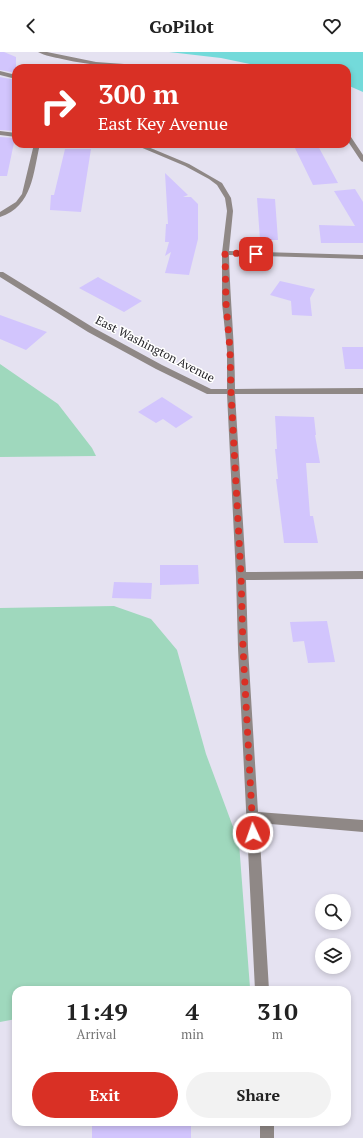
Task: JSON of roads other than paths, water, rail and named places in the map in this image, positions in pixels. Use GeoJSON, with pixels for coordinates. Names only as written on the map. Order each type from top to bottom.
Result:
{"type":"FeatureCollection","features":[{"type":"Feature","properties":{"kind":"street"},"geometry":{"type":"LineString","coordinates":[[41,52],[70,59],[105,64]]}},
{"type":"Feature","properties":{"kind":"street"},"geometry":{"type":"LineString","coordinates":[[0,73],[12,76]]}},
{"type":"Feature","properties":{"kind":"street"},"geometry":{"type":"LineString","coordinates":[[0,133],[12,134]]}},
{"type":"Feature","properties":{"kind":"street"},"geometry":{"type":"LineString","coordinates":[[351,141],[363,160]]}},
{"type":"Feature","properties":{"kind":"street"},"geometry":{"type":"LineString","coordinates":[[0,215],[18,203],[25,194],[36,148]]}},
{"type":"Feature","properties":{"kind":"street"},"geometry":{"type":"LineString","coordinates":[[146,148],[187,165],[220,184],[228,198],[230,212],[225,253],[226,303],[230,350],[243,648],[262,986]]}},
{"type":"Feature","properties":{"kind":"street"},"geometry":{"type":"LineString","coordinates":[[225,253],[363,258]]}},
{"type":"Feature","properties":{"kind":"street","name":"East Washington Avenue"},"geometry":{"type":"LineString","coordinates":[[0,274],[91,330],[159,367],[210,392],[363,391]]}},
{"type":"Feature","properties":{"kind":"street"},"geometry":{"type":"LineString","coordinates":[[241,576],[363,575]]}},
{"type":"Feature","properties":{"kind":"street"},"geometry":{"type":"LineString","coordinates":[[252,817],[363,826]]}},
{"type":"Feature","properties":{"kind":"street"},"geometry":{"type":"LineString","coordinates":[[267,1126],[267,1138]]}}]}
